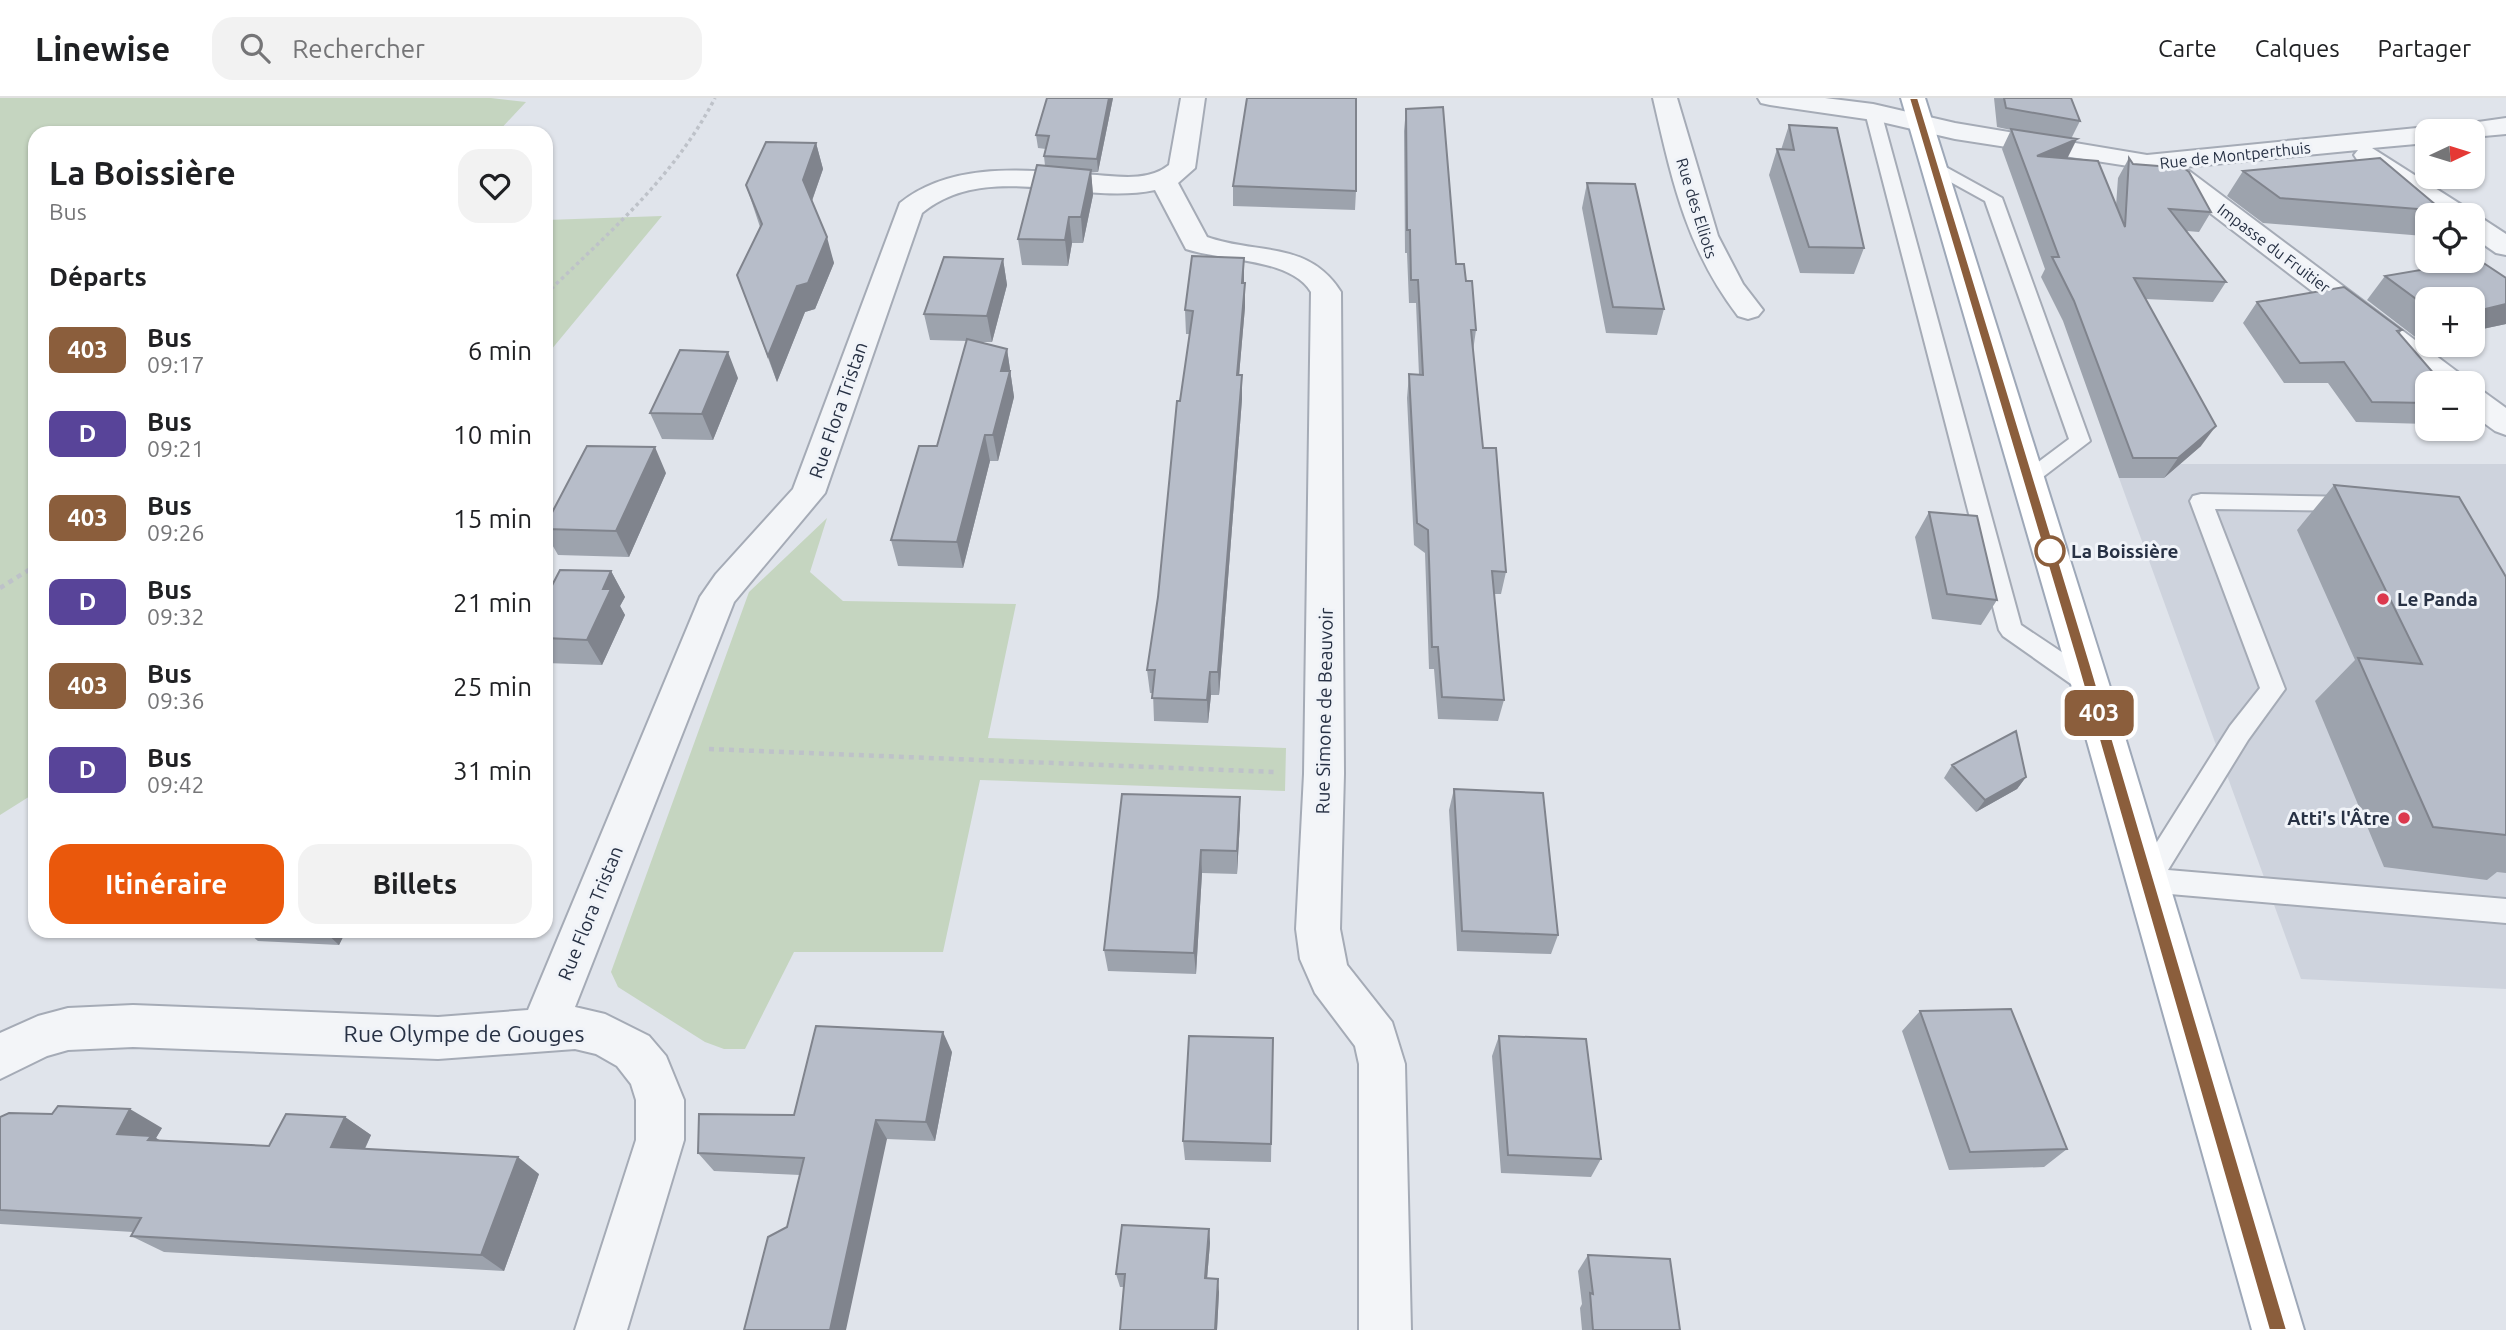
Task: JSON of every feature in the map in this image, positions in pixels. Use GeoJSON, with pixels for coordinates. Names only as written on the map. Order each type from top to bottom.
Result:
{"type":"FeatureCollection","features":[{"type":"Feature","properties":{"kind":"main road"},"geometry":{"type":"LineString","coordinates":[[1918,105],[1933,165],[2090,684],[2278,1330]]}},
{"type":"Feature","properties":{"kind":"street"},"geometry":{"type":"LineString","coordinates":[[1163,181],[1182,168],[1193,98]]}},
{"type":"Feature","properties":{"kind":"street","name":"Rue des Elliots"},"geometry":{"type":"LineString","coordinates":[[1665,98],[1704,243],[1723,279],[1748,310]]}},
{"type":"Feature","properties":{"kind":"street","name":"Rue de Montperthuis"},"geometry":{"type":"LineString","coordinates":[[1770,98],[1873,112],[1918,105],[1955,131],[2163,164],[2415,136]]}},
{"type":"Feature","properties":{"kind":"street"},"geometry":{"type":"LineString","coordinates":[[2485,128],[2506,126]]}},
{"type":"Feature","properties":{"kind":"street"},"geometry":{"type":"LineString","coordinates":[[2349,143],[2440,203]]}},
{"type":"Feature","properties":{"kind":"street","name":"Impasse du Fruitier"},"geometry":{"type":"LineString","coordinates":[[2163,164],[2436,371]]}},
{"type":"Feature","properties":{"kind":"street","name":"Rue Flora Tristan"},"geometry":{"type":"LineString","coordinates":[[542,1032],[718,597],[737,569],[793,514],[808,493],[903,224],[918,199],[932,190],[962,181],[1133,185],[1163,181]]}},
{"type":"Feature","properties":{"kind":"street","name":"Rue Simone de Beauvoir"},"geometry":{"type":"LineString","coordinates":[[1163,181],[1196,243],[1237,256],[1296,263],[1313,270],[1321,279],[1326,292],[1324,774],[1318,929],[1322,959],[1331,979],[1376,1037],[1382,1064],[1385,1330]]}},
{"type":"Feature","properties":{"kind":"street"},"geometry":{"type":"LineString","coordinates":[[2485,233],[2506,247]]}},
{"type":"Feature","properties":{"kind":"street"},"geometry":{"type":"LineString","coordinates":[[2485,408],[2506,424]]}},
{"type":"Feature","properties":{"kind":"street","name":"Rue Olympe de Gouges"},"geometry":{"type":"LineString","coordinates":[[0,1056],[38,1037],[68,1029],[133,1026],[438,1038],[575,1028],[605,1035],[633,1051],[650,1072],[660,1100],[660,1140],[601,1330]]}},
{"type":"Feature","properties":{"kind":"lane"},"geometry":{"type":"LineString","coordinates":[[1873,112],[2011,630],[2090,684]]}},
{"type":"Feature","properties":{"kind":"lane"},"geometry":{"type":"LineString","coordinates":[[1933,165],[1993,198],[2080,441],[2028,478]]}},
{"type":"Feature","properties":{"kind":"lane"},"geometry":{"type":"LineString","coordinates":[[2380,504],[2201,501],[2273,688],[2239,733],[2147,880],[2506,911]]}},
{"type":"Feature","properties":{"kind":"path"},"geometry":{"type":"LineString","coordinates":[[553,287],[661,182],[699,129],[715,98]]}},
{"type":"Feature","properties":{"kind":"path"},"geometry":{"type":"LineString","coordinates":[[0,588],[28,570]]}},
{"type":"Feature","properties":{"kind":"path"},"geometry":{"type":"LineString","coordinates":[[656,747],[1324,774]]}},
{"type":"Feature","properties":{"kind":"shaded area"},"geometry":{"type":"Polygon","coordinates":[[[2180,464],[2506,464],[2506,989],[2301,979],[2119,478],[2164,478],[2180,464]]]}},
{"type":"Feature","properties":{"kind":"green space"},"geometry":{"type":"Polygon","coordinates":[[[0,98],[491,98],[526,102],[504,126],[28,126],[28,797],[0,815],[0,98]]]}},
{"type":"Feature","properties":{"kind":"green space"},"geometry":{"type":"Polygon","coordinates":[[[662,216],[553,348],[553,220],[662,216]]]}},
{"type":"Feature","properties":{"kind":"green space"},"geometry":{"type":"Polygon","coordinates":[[[827,518],[810,572],[843,601],[1016,604],[988,738],[1286,748],[1285,791],[980,780],[943,952],[794,952],[745,1049],[724,1049],[705,1042],[618,987],[611,972],[749,592],[827,518]]]}},
{"type":"Feature","properties":{"kind":"building"},"geometry":{"type":"Polygon","coordinates":[[[1047,98],[1109,98],[1097,159],[1044,156],[1049,136],[1036,135],[1047,98]]]}},
{"type":"Feature","properties":{"kind":"building"},"geometry":{"type":"Polygon","coordinates":[[[1247,98],[1356,98],[1356,191],[1233,186],[1247,98]]]}},
{"type":"Feature","properties":{"kind":"building"},"geometry":{"type":"Polygon","coordinates":[[[2004,98],[2071,98],[2080,121],[2006,108],[2004,98]]]}},
{"type":"Feature","properties":{"kind":"building"},"geometry":{"type":"Polygon","coordinates":[[[1443,107],[1456,264],[1464,264],[1466,281],[1472,281],[1476,330],[1471,330],[1483,448],[1496,448],[1506,572],[1492,571],[1504,700],[1442,697],[1438,647],[1432,647],[1428,530],[1417,523],[1409,374],[1423,375],[1418,280],[1411,280],[1410,230],[1407,230],[1406,109],[1443,107]]]}},
{"type":"Feature","properties":{"kind":"building"},"geometry":{"type":"Polygon","coordinates":[[[1789,125],[1837,128],[1864,248],[1809,247],[1777,149],[1794,150],[1789,125]]]}},
{"type":"Feature","properties":{"kind":"building"},"geometry":{"type":"Polygon","coordinates":[[[2011,129],[2077,139],[2037,156],[2098,161],[2125,227],[2129,158],[2133,164],[2184,168],[2189,172],[2211,212],[2169,209],[2226,282],[2134,278],[2216,426],[2178,458],[2133,458],[2074,301],[2052,257],[2059,257],[2011,129]]]}},
{"type":"Feature","properties":{"kind":"building"},"geometry":{"type":"Polygon","coordinates":[[[766,142],[816,143],[803,180],[827,237],[808,283],[797,286],[768,356],[737,275],[762,224],[746,185],[766,142]]]}},
{"type":"Feature","properties":{"kind":"building"},"geometry":{"type":"Polygon","coordinates":[[[2380,158],[2433,203],[2415,203],[2415,209],[2280,198],[2243,171],[2380,158]]]}},
{"type":"Feature","properties":{"kind":"building"},"geometry":{"type":"Polygon","coordinates":[[[1037,165],[1091,170],[1081,217],[1069,217],[1065,240],[1018,239],[1037,165]]]}},
{"type":"Feature","properties":{"kind":"building"},"geometry":{"type":"Polygon","coordinates":[[[1587,183],[1635,184],[1664,309],[1613,307],[1587,183]]]}},
{"type":"Feature","properties":{"kind":"building"},"geometry":{"type":"Polygon","coordinates":[[[1192,256],[1244,258],[1242,283],[1245,283],[1237,375],[1242,375],[1218,672],[1210,672],[1207,700],[1152,698],[1155,670],[1147,670],[1158,597],[1177,401],[1180,401],[1193,311],[1185,310],[1192,256]]]}},
{"type":"Feature","properties":{"kind":"building"},"geometry":{"type":"Polygon","coordinates":[[[944,257],[1003,259],[987,316],[924,314],[944,257]]]}},
{"type":"Feature","properties":{"kind":"building"},"geometry":{"type":"Polygon","coordinates":[[[2485,264],[2506,278],[2506,304],[2485,309],[2485,287],[2415,287],[2415,298],[2385,276],[2415,271],[2415,273],[2485,273],[2485,264]]]}},
{"type":"Feature","properties":{"kind":"building"},"geometry":{"type":"Polygon","coordinates":[[[2344,287],[2402,330],[2397,331],[2415,352],[2415,357],[2420,357],[2432,371],[2415,371],[2415,403],[2372,402],[2344,362],[2300,363],[2257,302],[2344,287]]]}},
{"type":"Feature","properties":{"kind":"building"},"geometry":{"type":"Polygon","coordinates":[[[967,339],[1007,349],[1001,371],[1010,371],[993,435],[985,435],[957,542],[891,540],[919,446],[937,446],[967,339]]]}},
{"type":"Feature","properties":{"kind":"building"},"geometry":{"type":"Polygon","coordinates":[[[680,350],[728,352],[702,414],[650,413],[680,350]]]}},
{"type":"Feature","properties":{"kind":"building"},"geometry":{"type":"Polygon","coordinates":[[[587,446],[655,447],[616,531],[553,529],[553,511],[587,446]]]}},
{"type":"Feature","properties":{"kind":"building"},"geometry":{"type":"Polygon","coordinates":[[[2334,485],[2459,497],[2506,577],[2506,835],[2433,827],[2358,658],[2422,664],[2334,485]]]}},
{"type":"Feature","properties":{"kind":"building"},"geometry":{"type":"Polygon","coordinates":[[[1929,512],[1977,516],[1997,600],[1947,594],[1929,512]]]}},
{"type":"Feature","properties":{"kind":"building"},"geometry":{"type":"Polygon","coordinates":[[[560,570],[611,571],[603,589],[611,589],[587,640],[553,638],[553,584],[560,570]]]}},
{"type":"Feature","properties":{"kind":"building"},"geometry":{"type":"Polygon","coordinates":[[[2016,731],[2026,777],[1985,800],[1952,765],[2016,731]]]}},
{"type":"Feature","properties":{"kind":"building"},"geometry":{"type":"Polygon","coordinates":[[[1454,789],[1543,793],[1558,935],[1462,931],[1454,789]]]}},
{"type":"Feature","properties":{"kind":"building"},"geometry":{"type":"Polygon","coordinates":[[[1122,794],[1240,797],[1237,851],[1201,850],[1194,953],[1104,950],[1122,794]]]}},
{"type":"Feature","properties":{"kind":"building"},"geometry":{"type":"Polygon","coordinates":[[[2011,1009],[2067,1149],[1970,1152],[1920,1011],[2011,1009]]]}},
{"type":"Feature","properties":{"kind":"building"},"geometry":{"type":"Polygon","coordinates":[[[816,1026],[943,1032],[926,1122],[876,1120],[830,1330],[744,1330],[768,1237],[787,1227],[804,1158],[698,1153],[699,1114],[794,1115],[816,1026]]]}},
{"type":"Feature","properties":{"kind":"building"},"geometry":{"type":"Polygon","coordinates":[[[1189,1036],[1273,1038],[1271,1144],[1183,1141],[1189,1036]]]}},
{"type":"Feature","properties":{"kind":"building"},"geometry":{"type":"Polygon","coordinates":[[[1499,1036],[1586,1039],[1601,1159],[1508,1155],[1499,1036]]]}},
{"type":"Feature","properties":{"kind":"building"},"geometry":{"type":"Polygon","coordinates":[[[58,1106],[130,1109],[117,1134],[151,1136],[148,1140],[269,1146],[286,1114],[345,1117],[331,1147],[518,1157],[481,1255],[131,1236],[141,1218],[0,1210],[0,1117],[9,1113],[52,1114],[58,1106]]]}},
{"type":"Feature","properties":{"kind":"building"},"geometry":{"type":"Polygon","coordinates":[[[1122,1225],[1209,1229],[1205,1278],[1218,1279],[1215,1330],[1120,1330],[1125,1274],[1116,1274],[1122,1225]]]}},
{"type":"Feature","properties":{"kind":"building"},"geometry":{"type":"Polygon","coordinates":[[[1588,1255],[1670,1259],[1680,1330],[1593,1330],[1590,1293],[1593,1294],[1588,1255]]]}},
{"type":"Feature","properties":{"kind":"bus line","name":"403"},"geometry":{"type":"LineString","coordinates":[[1913,98],[2084,663],[2278,1330]]}},
{"type":"Feature","properties":{"kind":"place","name":"La Boissière"},"geometry":{"type":"Point","coordinates":[2050,551]}},
{"type":"Feature","properties":{"kind":"place","name":"Le Panda"},"geometry":{"type":"Point","coordinates":[2383,599]}},
{"type":"Feature","properties":{"kind":"place","name":"Atti's l'Âtre"},"geometry":{"type":"Point","coordinates":[2404,818]}}]}
